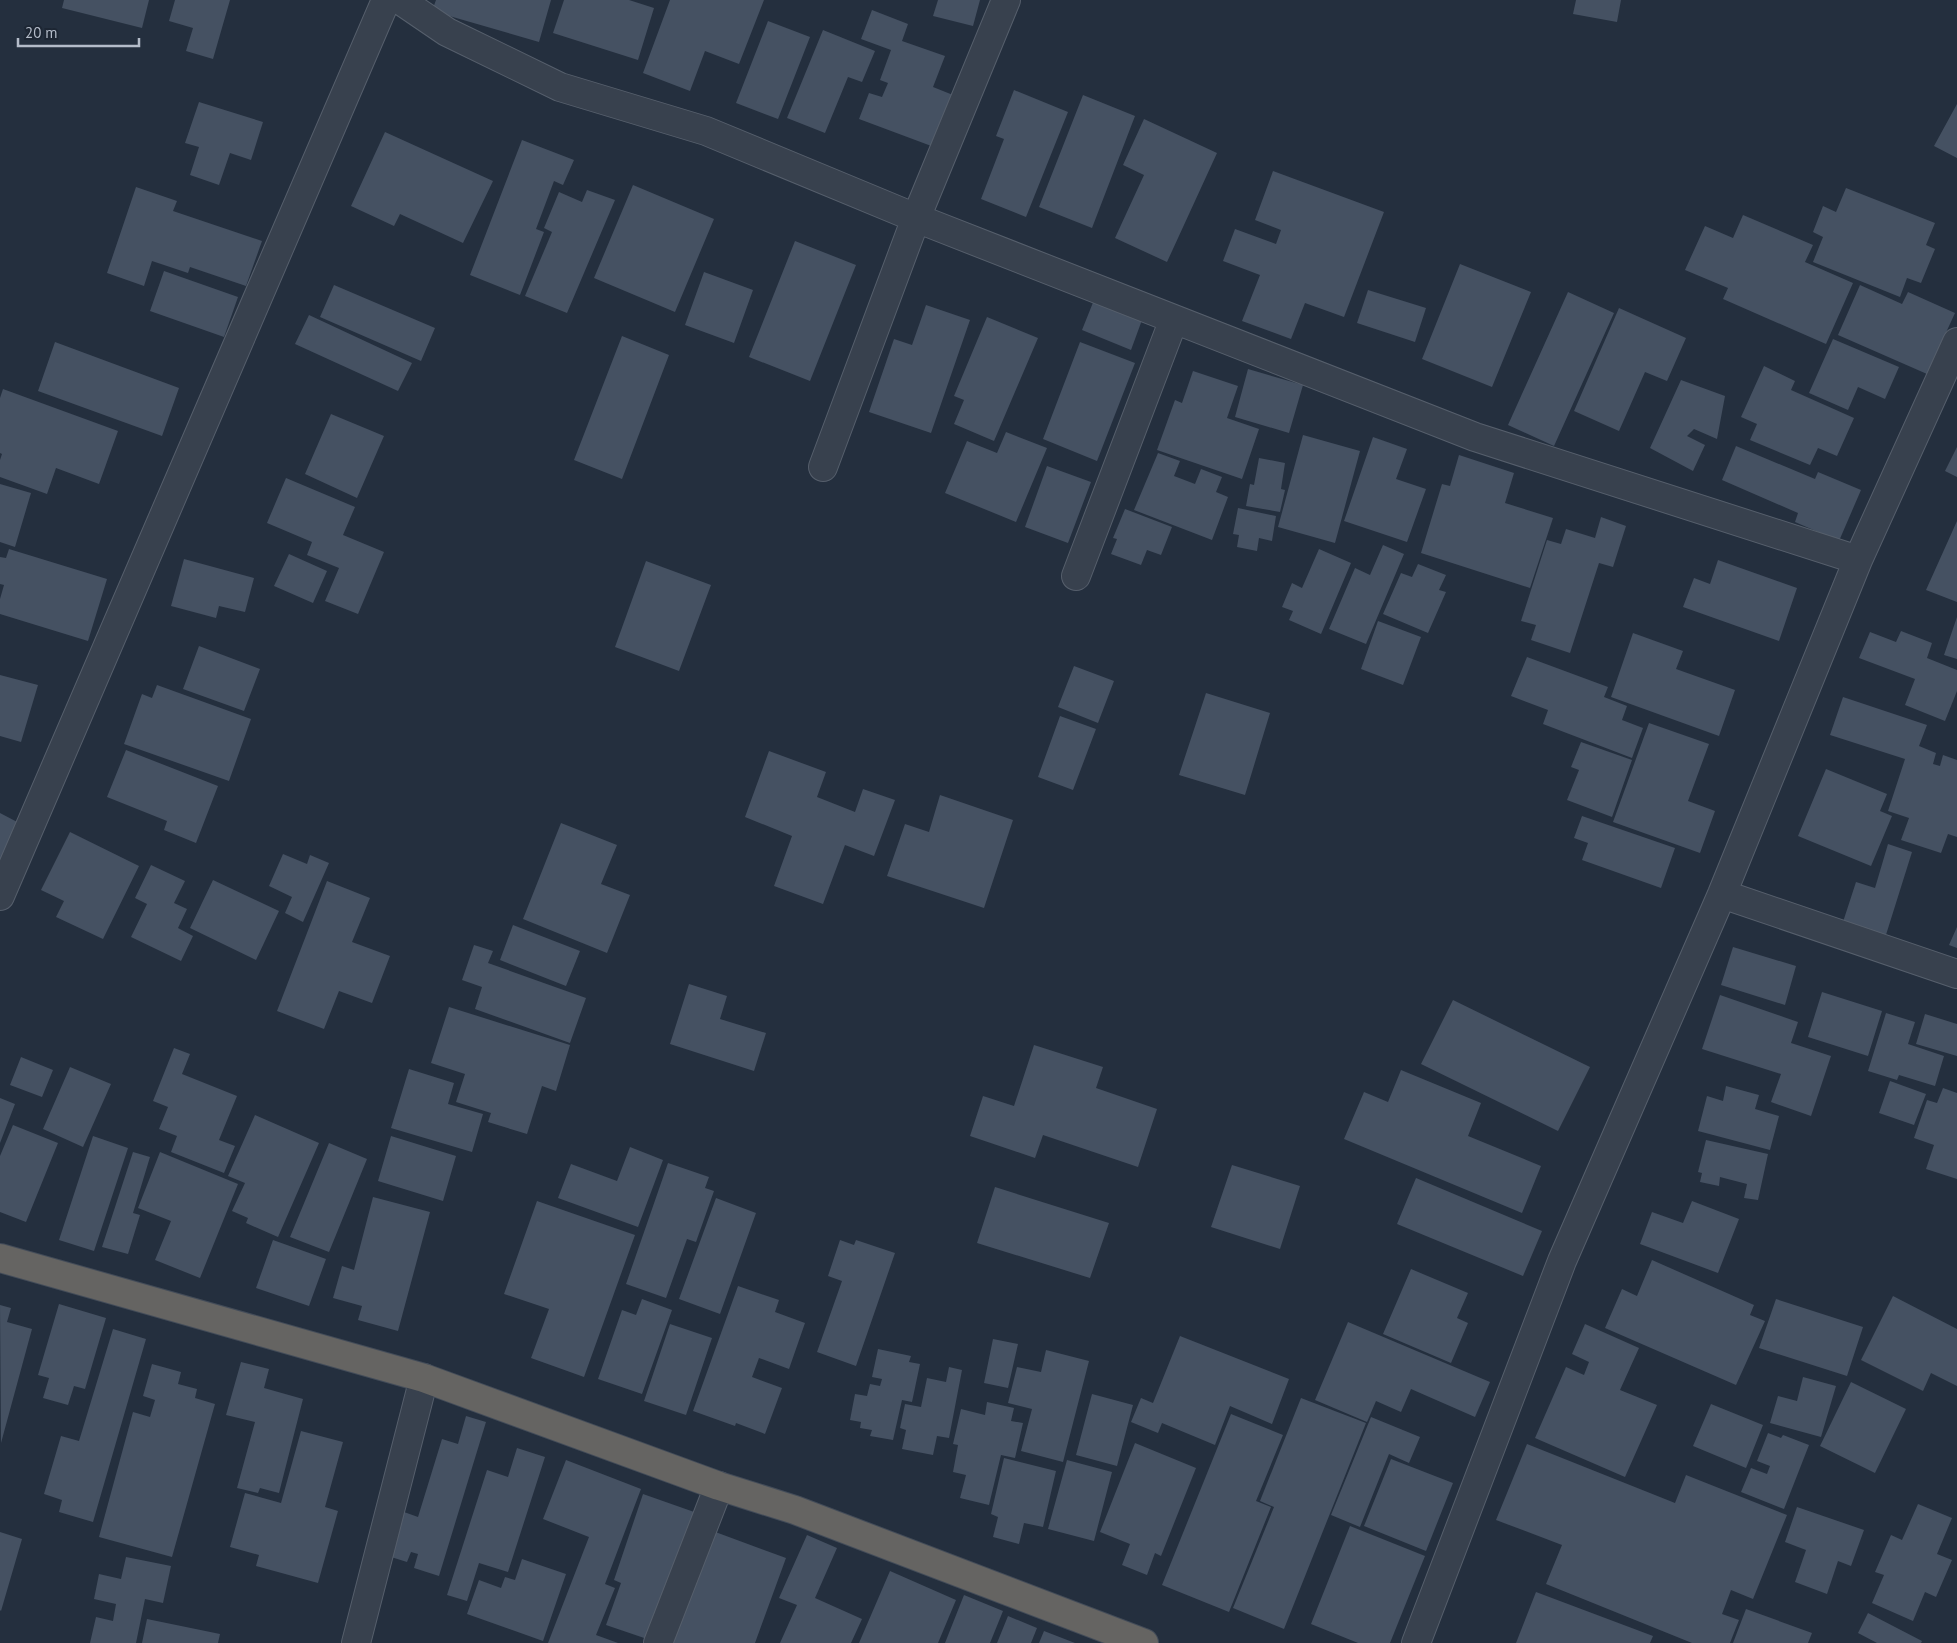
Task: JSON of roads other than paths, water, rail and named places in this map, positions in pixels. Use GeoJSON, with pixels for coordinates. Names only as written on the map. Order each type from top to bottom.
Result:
{"type":"FeatureCollection","features":[{"type":"Feature","properties":{"kind":"highway"},"geometry":{"type":"LineString","coordinates":[[0,1258],[424,1378],[719,1486],[795,1510],[1144,1643]]}},
{"type":"Feature","properties":{"kind":"street"},"geometry":{"type":"LineString","coordinates":[[0,896],[386,0]]}},
{"type":"Feature","properties":{"kind":"street"},"geometry":{"type":"LineString","coordinates":[[400,0],[447,32],[560,87],[706,131],[916,218],[1475,437],[1858,560]]}},
{"type":"Feature","properties":{"kind":"street"},"geometry":{"type":"LineString","coordinates":[[823,467],[916,218],[1006,0]]}},
{"type":"Feature","properties":{"kind":"street"},"geometry":{"type":"LineString","coordinates":[[1076,576],[1174,319]]}},
{"type":"Feature","properties":{"kind":"street"},"geometry":{"type":"LineString","coordinates":[[1416,1643],[1562,1260],[1722,894],[1858,560],[1957,342]]}},
{"type":"Feature","properties":{"kind":"street"},"geometry":{"type":"LineString","coordinates":[[1722,894],[1957,974]]}},
{"type":"Feature","properties":{"kind":"street"},"geometry":{"type":"LineString","coordinates":[[356,1643],[424,1378]]}},
{"type":"Feature","properties":{"kind":"street"},"geometry":{"type":"LineString","coordinates":[[658,1643],[719,1486]]}}]}
